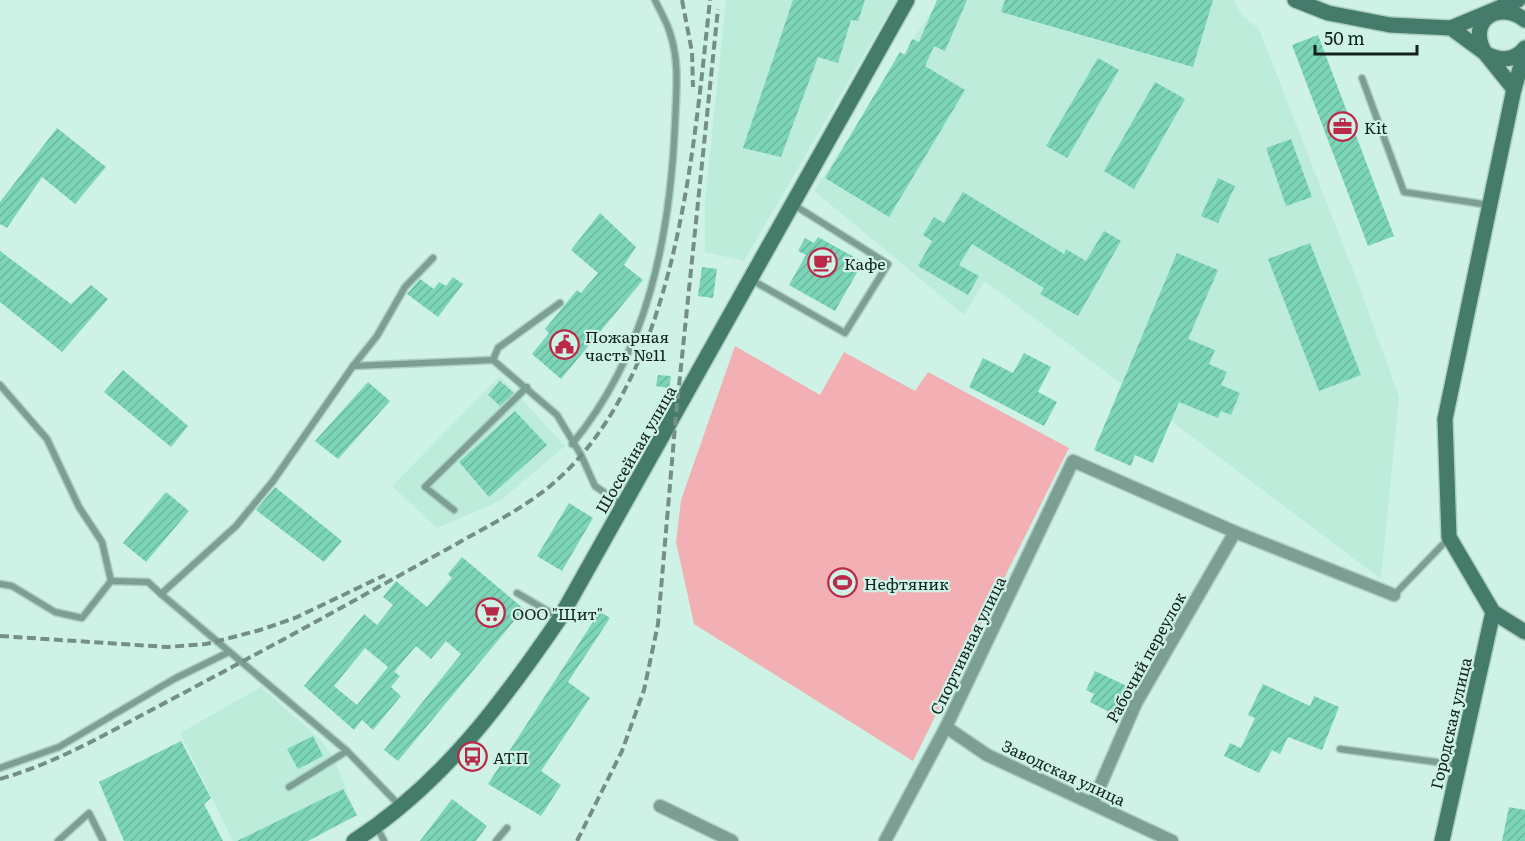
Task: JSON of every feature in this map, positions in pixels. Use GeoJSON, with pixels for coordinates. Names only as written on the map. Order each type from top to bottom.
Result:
{"type":"FeatureCollection","features":[{"type":"Feature","properties":{"kind":"main road","name":"Шоссейная улица"},"geometry":{"type":"LineString","coordinates":[[354,841],[402,808],[440,773],[515,684],[560,618],[907,0]]}},
{"type":"Feature","properties":{"kind":"main road"},"geometry":{"type":"LineString","coordinates":[[1295,0],[1328,13],[1390,25],[1451,28],[1518,0]]}},
{"type":"Feature","properties":{"kind":"main road"},"geometry":{"type":"LineString","coordinates":[[1514,89],[1485,53],[1480,44],[1479,28],[1487,14],[1495,10],[1512,10],[1525,20]]}},
{"type":"Feature","properties":{"kind":"main road"},"geometry":{"type":"LineString","coordinates":[[1451,28],[1485,53],[1499,59],[1515,57],[1525,48]]}},
{"type":"Feature","properties":{"kind":"main road"},"geometry":{"type":"LineString","coordinates":[[1525,52],[1514,89],[1445,419],[1449,537],[1493,612],[1525,632]]}},
{"type":"Feature","properties":{"kind":"main road","name":"Городская улица"},"geometry":{"type":"LineString","coordinates":[[1442,841],[1493,612]]}},
{"type":"Feature","properties":{"kind":"street","name":"Спортивная улица"},"geometry":{"type":"LineString","coordinates":[[885,841],[946,727],[1073,461],[1234,532]]}},
{"type":"Feature","properties":{"kind":"street"},"geometry":{"type":"LineString","coordinates":[[1234,532],[1394,596]]}},
{"type":"Feature","properties":{"kind":"street","name":"Рабочий переулок"},"geometry":{"type":"LineString","coordinates":[[1093,802],[1136,703],[1234,532]]}},
{"type":"Feature","properties":{"kind":"street","name":"Заводская улица"},"geometry":{"type":"LineString","coordinates":[[946,727],[987,755],[1093,802],[1172,841]]}},
{"type":"Feature","properties":{"kind":"street"},"geometry":{"type":"LineString","coordinates":[[660,806],[732,841]]}},
{"type":"Feature","properties":{"kind":"lane"},"geometry":{"type":"LineString","coordinates":[[572,444],[596,416],[642,321],[670,205],[677,70],[670,33],[655,0]]}},
{"type":"Feature","properties":{"kind":"lane"},"geometry":{"type":"LineString","coordinates":[[1362,78],[1404,192],[1489,205]]}},
{"type":"Feature","properties":{"kind":"lane"},"geometry":{"type":"LineString","coordinates":[[749,279],[845,333],[888,264],[792,203]]}},
{"type":"Feature","properties":{"kind":"lane"},"geometry":{"type":"LineString","coordinates":[[161,594],[243,518],[273,481],[353,366],[377,336],[405,287],[433,258]]}},
{"type":"Feature","properties":{"kind":"lane"},"geometry":{"type":"LineString","coordinates":[[493,360],[498,348],[560,303]]}},
{"type":"Feature","properties":{"kind":"lane"},"geometry":{"type":"LineString","coordinates":[[353,366],[493,360],[557,415],[572,444],[581,455],[594,486],[623,505]]}},
{"type":"Feature","properties":{"kind":"lane"},"geometry":{"type":"LineString","coordinates":[[0,384],[47,439],[79,507],[102,542],[111,581]]}},
{"type":"Feature","properties":{"kind":"lane"},"geometry":{"type":"LineString","coordinates":[[454,510],[425,487],[527,387]]}},
{"type":"Feature","properties":{"kind":"lane"},"geometry":{"type":"LineString","coordinates":[[1394,596],[1449,537]]}},
{"type":"Feature","properties":{"kind":"lane"},"geometry":{"type":"LineString","coordinates":[[111,581],[148,582],[347,751],[402,808]]}},
{"type":"Feature","properties":{"kind":"lane"},"geometry":{"type":"LineString","coordinates":[[0,584],[12,586],[56,612],[82,618],[111,581]]}},
{"type":"Feature","properties":{"kind":"lane"},"geometry":{"type":"LineString","coordinates":[[517,593],[560,618]]}},
{"type":"Feature","properties":{"kind":"lane"},"geometry":{"type":"LineString","coordinates":[[0,768],[59,747],[174,679],[229,652]]}},
{"type":"Feature","properties":{"kind":"lane"},"geometry":{"type":"LineString","coordinates":[[1340,749],[1459,765]]}},
{"type":"Feature","properties":{"kind":"lane"},"geometry":{"type":"LineString","coordinates":[[289,787],[347,751]]}},
{"type":"Feature","properties":{"kind":"lane"},"geometry":{"type":"LineString","coordinates":[[58,841],[89,813],[103,841]]}},
{"type":"Feature","properties":{"kind":"lane"},"geometry":{"type":"LineString","coordinates":[[376,827],[384,841]]}},
{"type":"Feature","properties":{"kind":"lane"},"geometry":{"type":"LineString","coordinates":[[496,841],[507,828]]}},
{"type":"Feature","properties":{"kind":"shaded area"},"geometry":{"type":"Polygon","coordinates":[[[726,0],[896,0],[744,261],[705,252],[705,201],[726,0]]]}},
{"type":"Feature","properties":{"kind":"shaded area"},"geometry":{"type":"Polygon","coordinates":[[[939,0],[1234,0],[1241,14],[1259,29],[1360,288],[1399,397],[1381,579],[985,281],[964,315],[814,191],[939,0]]]}},
{"type":"Feature","properties":{"kind":"shaded area","name":"Нефтяник"},"geometry":{"type":"Polygon","coordinates":[[[735,346],[820,395],[844,352],[915,391],[928,372],[1069,448],[913,761],[694,624],[676,542],[681,500],[735,346]]]}},
{"type":"Feature","properties":{"kind":"shaded area"},"geometry":{"type":"Polygon","coordinates":[[[500,376],[565,446],[500,501],[437,528],[392,486],[500,376]]]}},
{"type":"Feature","properties":{"kind":"shaded area"},"geometry":{"type":"Polygon","coordinates":[[[261,687],[321,740],[334,759],[356,814],[303,841],[233,841],[180,733],[261,687]]]}},
{"type":"Feature","properties":{"kind":"building"},"geometry":{"type":"Polygon","coordinates":[[[793,0],[865,0],[858,21],[851,20],[838,63],[818,57],[781,157],[743,148],[793,0]]]}},
{"type":"Feature","properties":{"kind":"building"},"geometry":{"type":"Polygon","coordinates":[[[937,0],[967,0],[945,51],[934,46],[925,66],[965,90],[889,217],[825,178],[900,52],[905,55],[912,39],[919,42],[937,0]]]}},
{"type":"Feature","properties":{"kind":"building"},"geometry":{"type":"Polygon","coordinates":[[[1005,0],[1213,0],[1193,67],[1001,12],[1005,0]]]}},
{"type":"Feature","properties":{"kind":"building"},"geometry":{"type":"Polygon","coordinates":[[[1318,35],[1394,236],[1368,246],[1292,45],[1318,35]]]}},
{"type":"Feature","properties":{"kind":"building"},"geometry":{"type":"Polygon","coordinates":[[[1098,58],[1119,70],[1067,158],[1046,146],[1098,58]]]}},
{"type":"Feature","properties":{"kind":"building"},"geometry":{"type":"Polygon","coordinates":[[[1155,82],[1185,99],[1134,189],[1104,171],[1155,82]]]}},
{"type":"Feature","properties":{"kind":"building"},"geometry":{"type":"Polygon","coordinates":[[[57,128],[106,167],[75,204],[42,177],[7,228],[0,224],[0,202],[57,128]]]}},
{"type":"Feature","properties":{"kind":"building"},"geometry":{"type":"Polygon","coordinates":[[[1291,139],[1312,197],[1286,206],[1266,148],[1291,139]]]}},
{"type":"Feature","properties":{"kind":"building"},"geometry":{"type":"Polygon","coordinates":[[[1218,178],[1235,186],[1218,223],[1201,216],[1218,178]]]}},
{"type":"Feature","properties":{"kind":"building"},"geometry":{"type":"Polygon","coordinates":[[[963,192],[1064,254],[1066,249],[1086,261],[1104,231],[1121,241],[1078,316],[1040,294],[1044,288],[972,244],[959,265],[979,276],[968,295],[918,266],[932,241],[923,235],[934,217],[944,223],[963,192]]]}},
{"type":"Feature","properties":{"kind":"building"},"geometry":{"type":"Polygon","coordinates":[[[600,213],[636,247],[624,265],[643,280],[561,379],[532,354],[549,333],[545,329],[577,290],[581,293],[598,273],[571,250],[600,213]]]}},
{"type":"Feature","properties":{"kind":"building"},"geometry":{"type":"Polygon","coordinates":[[[818,237],[863,262],[835,311],[789,285],[806,255],[798,251],[805,238],[814,243],[818,237]]]}},
{"type":"Feature","properties":{"kind":"building"},"geometry":{"type":"Polygon","coordinates":[[[1310,243],[1361,375],[1319,391],[1268,259],[1310,243]]]}},
{"type":"Feature","properties":{"kind":"building"},"geometry":{"type":"Polygon","coordinates":[[[0,251],[71,304],[91,285],[108,299],[62,352],[0,302],[0,251]]]}},
{"type":"Feature","properties":{"kind":"building"},"geometry":{"type":"Polygon","coordinates":[[[1177,253],[1218,270],[1188,339],[1215,350],[1209,364],[1227,372],[1221,385],[1240,393],[1231,415],[1221,411],[1218,418],[1179,402],[1153,463],[1135,455],[1131,466],[1094,450],[1177,253]]]}},
{"type":"Feature","properties":{"kind":"building"},"geometry":{"type":"Polygon","coordinates":[[[702,267],[717,269],[713,298],[698,296],[702,267]]]}},
{"type":"Feature","properties":{"kind":"building"},"geometry":{"type":"Polygon","coordinates":[[[453,277],[463,284],[438,317],[407,294],[420,279],[434,289],[439,282],[446,286],[453,277]]]}},
{"type":"Feature","properties":{"kind":"building"},"geometry":{"type":"Polygon","coordinates":[[[1024,353],[1051,367],[1038,392],[1057,402],[1044,426],[969,387],[983,358],[1013,373],[1024,353]]]}},
{"type":"Feature","properties":{"kind":"building"},"geometry":{"type":"Polygon","coordinates":[[[123,370],[188,426],[171,447],[104,392],[123,370]]]}},
{"type":"Feature","properties":{"kind":"building"},"geometry":{"type":"Polygon","coordinates":[[[658,375],[671,376],[669,388],[656,386],[658,375]]]}},
{"type":"Feature","properties":{"kind":"building"},"geometry":{"type":"Polygon","coordinates":[[[500,381],[514,393],[500,406],[488,395],[500,381]]]}},
{"type":"Feature","properties":{"kind":"building"},"geometry":{"type":"Polygon","coordinates":[[[368,382],[390,401],[338,459],[315,441],[368,382]]]}},
{"type":"Feature","properties":{"kind":"building"},"geometry":{"type":"Polygon","coordinates":[[[515,411],[547,445],[489,497],[459,462],[515,411]]]}},
{"type":"Feature","properties":{"kind":"building"},"geometry":{"type":"Polygon","coordinates":[[[275,487],[342,541],[324,562],[256,510],[275,487]]]}},
{"type":"Feature","properties":{"kind":"building"},"geometry":{"type":"Polygon","coordinates":[[[166,492],[189,511],[146,562],[123,543],[166,492]]]}},
{"type":"Feature","properties":{"kind":"building"},"geometry":{"type":"Polygon","coordinates":[[[569,503],[593,518],[562,571],[537,556],[569,503]]]}},
{"type":"Feature","properties":{"kind":"building"},"geometry":{"type":"Polygon","coordinates":[[[462,557],[524,609],[398,761],[384,750],[461,654],[446,641],[431,659],[416,646],[394,672],[400,676],[391,687],[401,696],[373,730],[362,720],[354,730],[304,686],[364,614],[377,625],[393,605],[383,597],[396,581],[427,607],[452,578],[448,574],[462,557]],[[365,648],[334,686],[357,705],[388,667],[365,648]]]}},
{"type":"Feature","properties":{"kind":"building"},"geometry":{"type":"Polygon","coordinates":[[[600,611],[610,618],[568,682],[590,698],[541,771],[561,785],[541,816],[488,784],[600,611]]]}},
{"type":"Feature","properties":{"kind":"building"},"geometry":{"type":"Polygon","coordinates":[[[1095,671],[1127,686],[1113,714],[1090,702],[1094,694],[1086,690],[1095,671]]]}},
{"type":"Feature","properties":{"kind":"building"},"geometry":{"type":"Polygon","coordinates":[[[1263,684],[1310,706],[1314,696],[1339,707],[1322,750],[1288,737],[1280,754],[1272,750],[1259,773],[1224,756],[1230,743],[1241,748],[1255,718],[1248,715],[1263,684]]]}},
{"type":"Feature","properties":{"kind":"building"},"geometry":{"type":"Polygon","coordinates":[[[313,736],[323,756],[298,769],[287,749],[313,736]]]}},
{"type":"Feature","properties":{"kind":"building"},"geometry":{"type":"Polygon","coordinates":[[[181,741],[211,798],[204,804],[223,841],[124,841],[99,782],[181,741]]]}},
{"type":"Feature","properties":{"kind":"building"},"geometry":{"type":"Polygon","coordinates":[[[343,789],[357,815],[308,841],[237,841],[343,789]]]}},
{"type":"Feature","properties":{"kind":"building"},"geometry":{"type":"Polygon","coordinates":[[[452,799],[487,826],[476,841],[420,841],[452,799]]]}},
{"type":"Feature","properties":{"kind":"building"},"geometry":{"type":"Polygon","coordinates":[[[1509,807],[1525,810],[1525,841],[1502,841],[1509,807]]]}},
{"type":"Feature","properties":{"kind":"railway"},"geometry":{"type":"LineString","coordinates":[[682,0],[692,52],[693,87]]}},
{"type":"Feature","properties":{"kind":"railway"},"geometry":{"type":"LineString","coordinates":[[0,779],[55,759],[108,733],[501,519],[549,487],[592,442],[626,388],[652,327],[671,262],[696,127],[710,0]]}},
{"type":"Feature","properties":{"kind":"railway"},"geometry":{"type":"LineString","coordinates":[[577,841],[622,751],[644,690],[658,624],[676,415],[718,9]]}},
{"type":"Feature","properties":{"kind":"railway"},"geometry":{"type":"LineString","coordinates":[[0,636],[167,647],[206,644],[295,618],[385,575]]}},
{"type":"Feature","properties":{"kind":"place","name":"Kit"},"geometry":{"type":"Point","coordinates":[1343,127]}},
{"type":"Feature","properties":{"kind":"place","name":"Кафе"},"geometry":{"type":"Point","coordinates":[823,263]}},
{"type":"Feature","properties":{"kind":"place","name":"Пожарная часть №11"},"geometry":{"type":"Point","coordinates":[564,345]}},
{"type":"Feature","properties":{"kind":"place","name":"Нефтяник"},"geometry":{"type":"Point","coordinates":[843,583]}},
{"type":"Feature","properties":{"kind":"place","name":"ООО \"Щит\""},"geometry":{"type":"Point","coordinates":[491,613]}},
{"type":"Feature","properties":{"kind":"place","name":"АТП"},"geometry":{"type":"Point","coordinates":[472,757]}}]}
